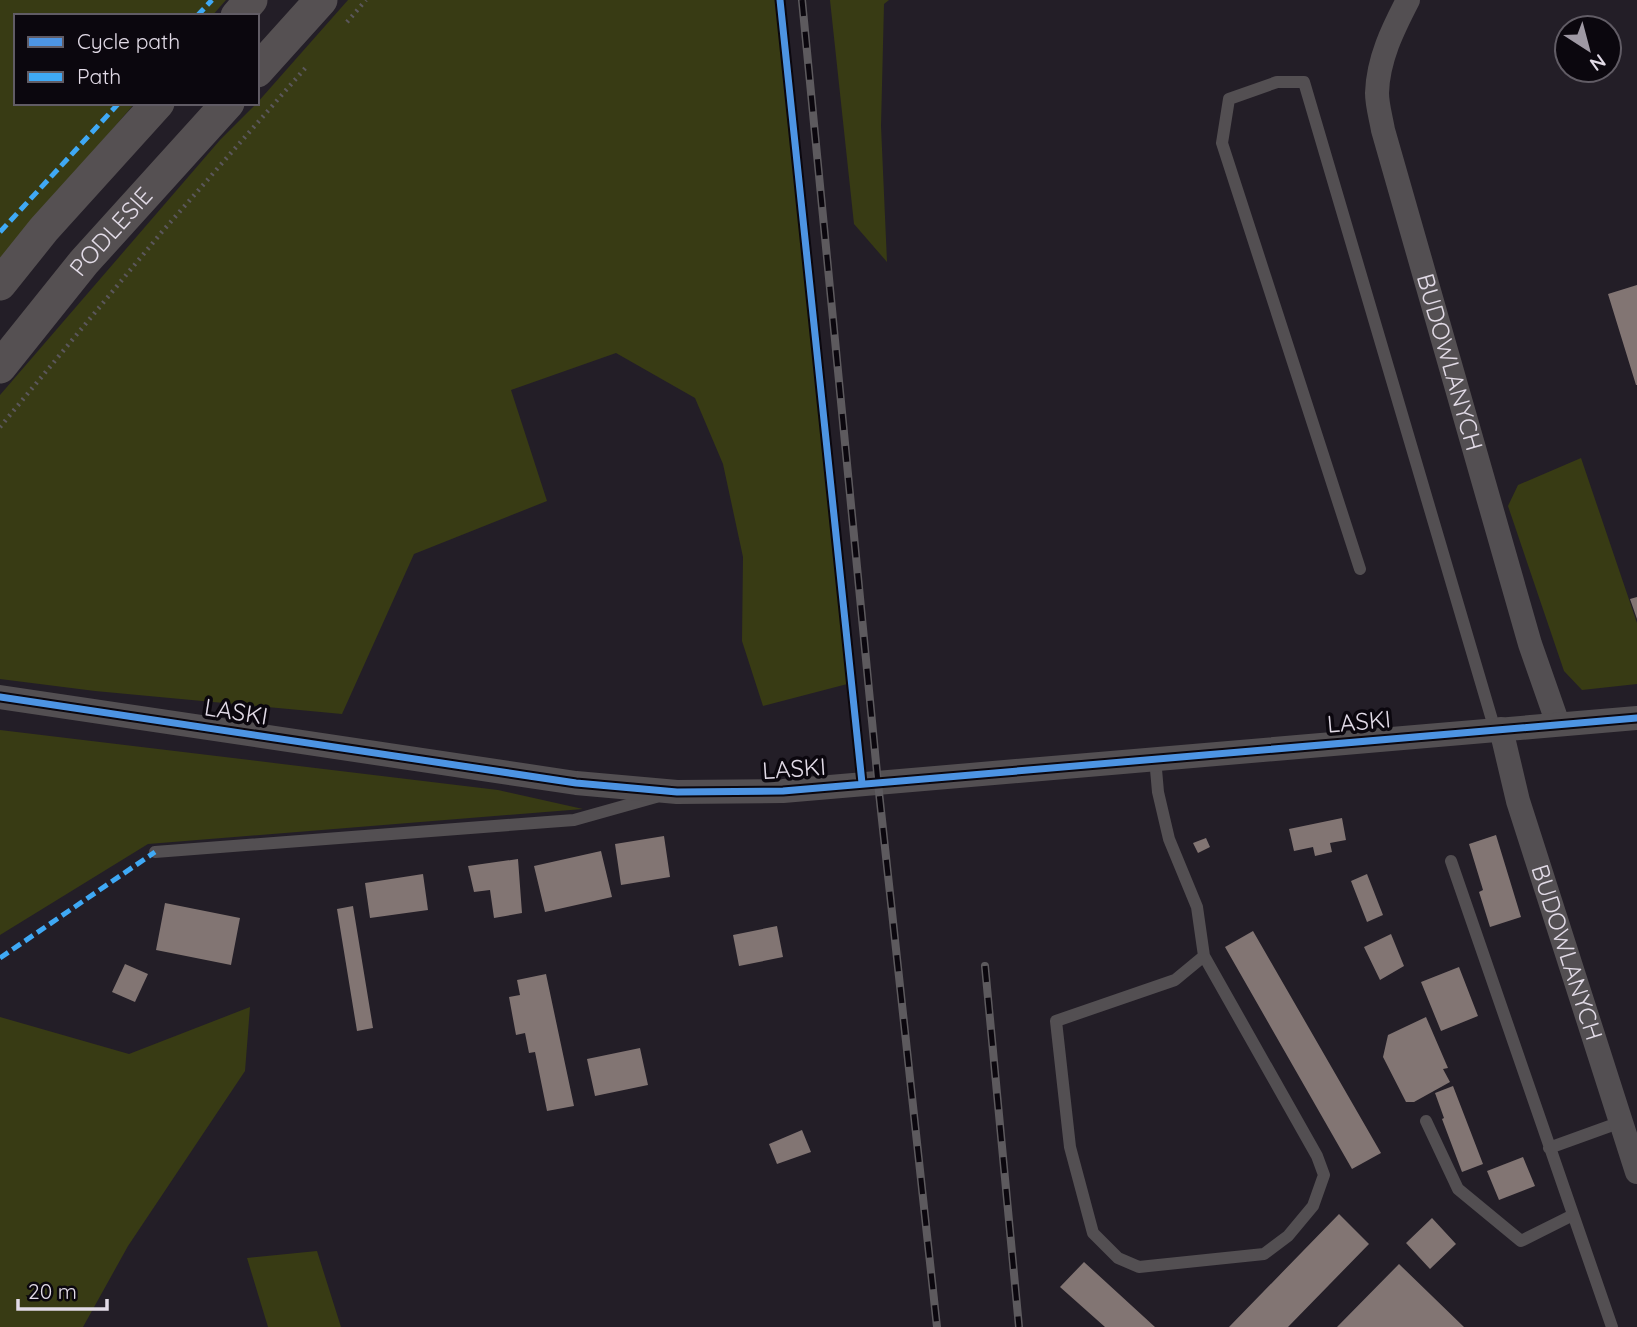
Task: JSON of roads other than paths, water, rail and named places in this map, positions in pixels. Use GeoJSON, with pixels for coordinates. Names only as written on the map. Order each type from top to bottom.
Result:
{"type":"FeatureCollection","features":[{"type":"Feature","properties":{"kind":"street"},"geometry":{"type":"LineString","coordinates":[[239,14],[251,0]]}},
{"type":"Feature","properties":{"kind":"street"},"geometry":{"type":"LineString","coordinates":[[259,69],[321,0]]}},
{"type":"Feature","properties":{"kind":"street","name":"BUDOWLANYCH"},"geometry":{"type":"LineString","coordinates":[[1408,0],[1390,34],[1382,62],[1377,93],[1383,130],[1530,644],[1558,724]]}},
{"type":"Feature","properties":{"kind":"street","name":"PODLESIE"},"geometry":{"type":"LineString","coordinates":[[0,284],[44,229],[156,105]]}},
{"type":"Feature","properties":{"kind":"street","name":"PODLESIE"},"geometry":{"type":"LineString","coordinates":[[0,366],[84,262],[226,105]]}},
{"type":"Feature","properties":{"kind":"street","name":"LASKI"},"geometry":{"type":"LineString","coordinates":[[0,696],[576,783],[677,792],[783,791],[1637,718]]}},
{"type":"Feature","properties":{"kind":"street","name":"BUDOWLANYCH"},"geometry":{"type":"LineString","coordinates":[[1498,729],[1518,801],[1637,1172]]}},
{"type":"Feature","properties":{"kind":"lane"},"geometry":{"type":"LineString","coordinates":[[1360,569],[1222,143],[1229,99],[1277,82],[1304,82],[1498,729]]}},
{"type":"Feature","properties":{"kind":"lane"},"geometry":{"type":"LineString","coordinates":[[1155,758],[1158,792],[1169,839],[1197,907],[1205,956],[1317,1156],[1324,1175],[1313,1206],[1288,1236],[1264,1254],[1139,1267],[1118,1258],[1093,1233],[1070,1147],[1056,1021],[1175,981],[1205,956]]}},
{"type":"Feature","properties":{"kind":"lane"},"geometry":{"type":"LineString","coordinates":[[155,852],[574,820],[677,792]]}},
{"type":"Feature","properties":{"kind":"lane"},"geometry":{"type":"LineString","coordinates":[[1451,861],[1612,1327]]}},
{"type":"Feature","properties":{"kind":"lane"},"geometry":{"type":"LineString","coordinates":[[1426,1121],[1458,1189],[1521,1241],[1573,1215]]}},
{"type":"Feature","properties":{"kind":"lane"},"geometry":{"type":"LineString","coordinates":[[1549,1148],[1621,1122]]}},
{"type":"Feature","properties":{"kind":"railway"},"geometry":{"type":"LineString","coordinates":[[802,0],[878,783],[937,1327]]}},
{"type":"Feature","properties":{"kind":"railway"},"geometry":{"type":"LineString","coordinates":[[985,966],[1019,1327]]}}]}
